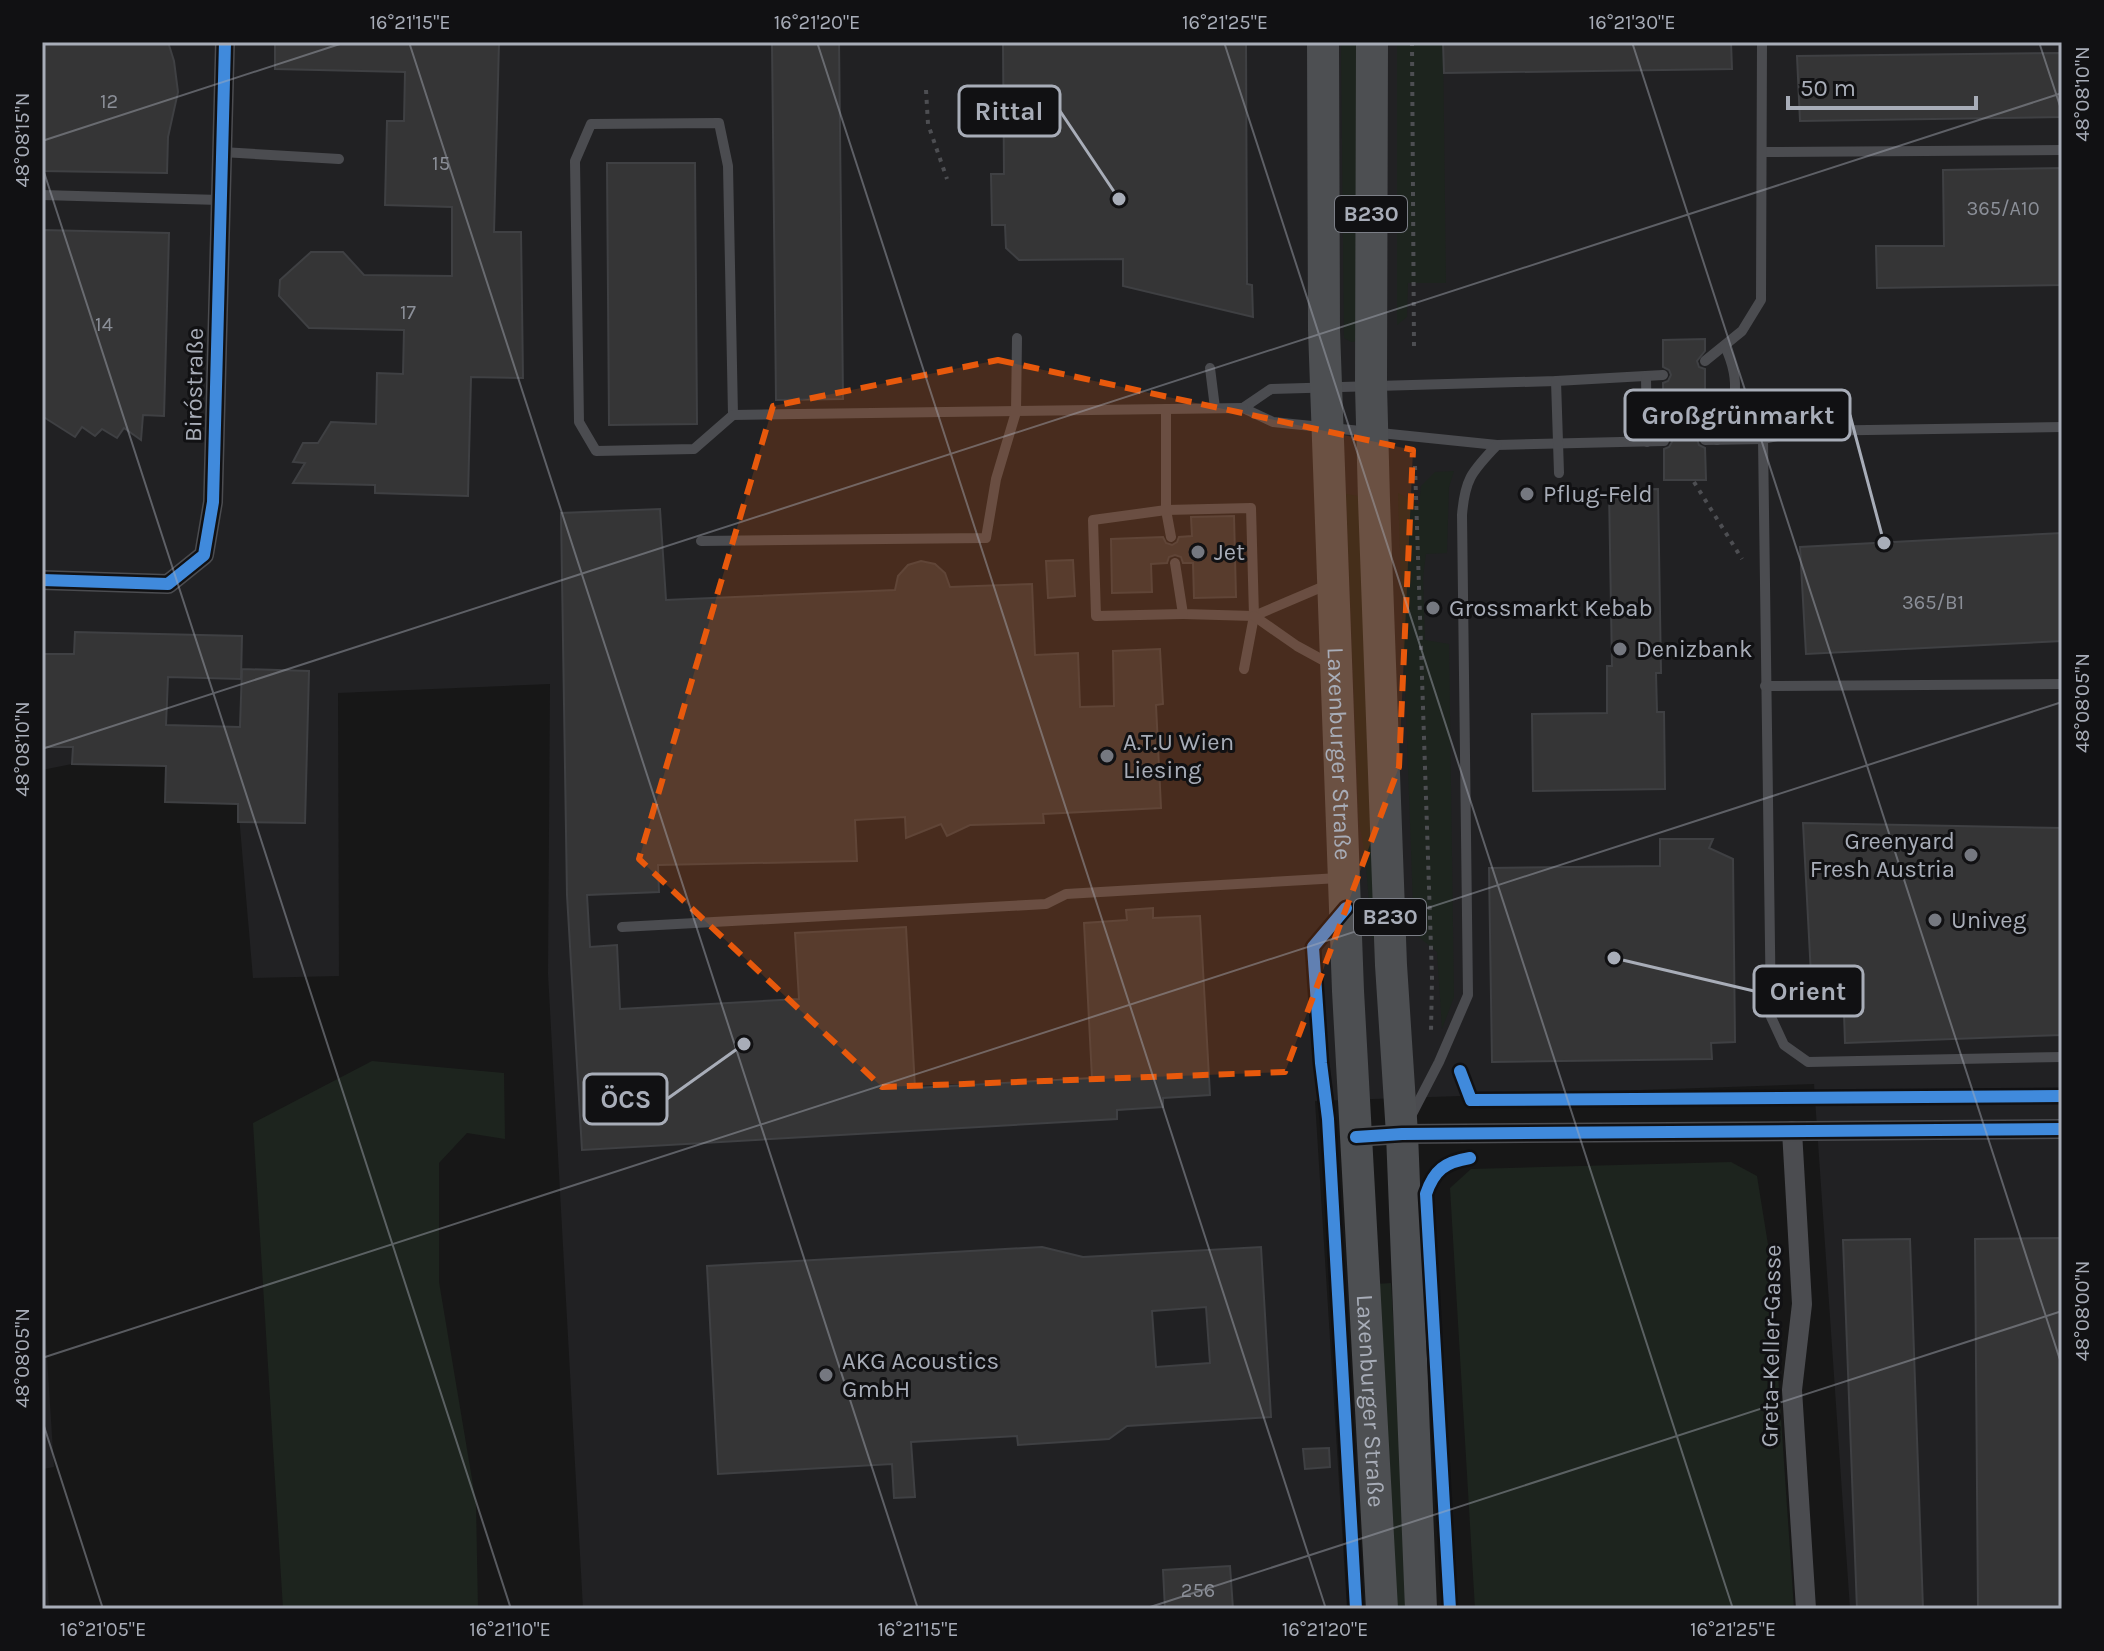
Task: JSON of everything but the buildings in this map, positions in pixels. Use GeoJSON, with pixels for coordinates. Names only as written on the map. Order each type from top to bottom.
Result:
{"type":"FeatureCollection","features":[{"type":"Feature","properties":{"kind":"main road","name":"Laxenburger Straße"},"geometry":{"type":"LineString","coordinates":[[1323,42],[1322,203],[1337,667],[1356,1137],[1382,1609]]}},
{"type":"Feature","properties":{"kind":"main road","name":"Laxenburger Straße"},"geometry":{"type":"LineString","coordinates":[[1372,42],[1372,432],[1391,965],[1402,1134],[1421,1609]]}},
{"type":"Feature","properties":{"kind":"street","name":"Biróstraße"},"geometry":{"type":"LineString","coordinates":[[42,580],[168,584],[204,555],[213,502],[225,42]]}},
{"type":"Feature","properties":{"kind":"street"},"geometry":{"type":"LineString","coordinates":[[1356,1137],[1402,1134],[2062,1129]]}},
{"type":"Feature","properties":{"kind":"street","name":"Greta-Keller-Gasse"},"geometry":{"type":"LineString","coordinates":[[1792,1131],[1802,1304],[1792,1390],[1806,1609]]}},
{"type":"Feature","properties":{"kind":"lane"},"geometry":{"type":"LineString","coordinates":[[1705,361],[1742,331],[1761,300],[1762,42]]}},
{"type":"Feature","properties":{"kind":"lane"},"geometry":{"type":"LineString","coordinates":[[733,415],[728,166],[719,123],[591,124],[575,161],[579,422],[596,451],[694,449],[733,415],[1215,408],[1243,408],[1273,422],[1497,445],[1664,441]]}},
{"type":"Feature","properties":{"kind":"lane"},"geometry":{"type":"LineString","coordinates":[[1762,152],[2062,150]]}},
{"type":"Feature","properties":{"kind":"lane"},"geometry":{"type":"LineString","coordinates":[[222,152],[339,159]]}},
{"type":"Feature","properties":{"kind":"lane"},"geometry":{"type":"LineString","coordinates":[[42,195],[220,200]]}},
{"type":"Feature","properties":{"kind":"lane"},"geometry":{"type":"LineString","coordinates":[[701,541],[986,538],[996,479],[1016,412],[1017,338]]}},
{"type":"Feature","properties":{"kind":"lane"},"geometry":{"type":"LineString","coordinates":[[1725,346],[1735,368],[1736,400],[1711,440],[1763,439],[1802,431],[2062,427]]}},
{"type":"Feature","properties":{"kind":"lane"},"geometry":{"type":"LineString","coordinates":[[1210,368],[1215,408]]}},
{"type":"Feature","properties":{"kind":"lane"},"geometry":{"type":"LineString","coordinates":[[1243,408],[1271,389],[1663,375]]}},
{"type":"Feature","properties":{"kind":"lane"},"geometry":{"type":"LineString","coordinates":[[1646,377],[1647,442]]}},
{"type":"Feature","properties":{"kind":"lane"},"geometry":{"type":"LineString","coordinates":[[1556,381],[1559,473]]}},
{"type":"Feature","properties":{"kind":"lane"},"geometry":{"type":"LineString","coordinates":[[1736,400],[1755,406],[1802,431]]}},
{"type":"Feature","properties":{"kind":"lane"},"geometry":{"type":"LineString","coordinates":[[1166,409],[1166,510],[1171,537]]}},
{"type":"Feature","properties":{"kind":"lane"},"geometry":{"type":"LineString","coordinates":[[1763,439],[1771,1017],[1784,1045],[1808,1062],[2062,1057]]}},
{"type":"Feature","properties":{"kind":"lane"},"geometry":{"type":"LineString","coordinates":[[1402,1134],[1439,1062],[1468,995],[1462,515],[1470,474],[1497,445]]}},
{"type":"Feature","properties":{"kind":"lane"},"geometry":{"type":"LineString","coordinates":[[1244,669],[1254,616],[1251,508],[1166,510],[1093,520],[1096,616],[1254,616],[1334,581]]}},
{"type":"Feature","properties":{"kind":"lane"},"geometry":{"type":"LineString","coordinates":[[1175,563],[1183,614]]}},
{"type":"Feature","properties":{"kind":"lane"},"geometry":{"type":"LineString","coordinates":[[1254,616],[1297,646],[1337,667]]}},
{"type":"Feature","properties":{"kind":"lane"},"geometry":{"type":"LineString","coordinates":[[1765,686],[2062,684]]}},
{"type":"Feature","properties":{"kind":"lane"},"geometry":{"type":"LineString","coordinates":[[622,927],[1046,904],[1066,894],[1345,878]]}},
{"type":"Feature","properties":{"kind":"path"},"geometry":{"type":"LineString","coordinates":[[1412,42],[1414,347]]}},
{"type":"Feature","properties":{"kind":"path"},"geometry":{"type":"LineString","coordinates":[[926,90],[928,124],[947,179]]}},
{"type":"Feature","properties":{"kind":"path"},"geometry":{"type":"LineString","coordinates":[[1415,466],[1432,978],[1431,1034]]}},
{"type":"Feature","properties":{"kind":"path"},"geometry":{"type":"LineString","coordinates":[[1694,482],[1742,559]]}},
{"type":"Feature","properties":{"kind":"highlighted area"},"geometry":{"type":"Polygon","coordinates":[[[998,360],[1413,450],[1399,767],[1285,1072],[882,1087],[639,859],[773,406],[998,360]]]}},
{"type":"Feature","properties":{"kind":"shaded area"},"geometry":{"type":"Polygon","coordinates":[[[42,42],[2062,42],[2062,1609],[1850,1609],[1814,1084],[1315,1101],[1347,1609],[583,1609],[548,974],[550,684],[338,693],[339,976],[253,978],[238,804],[165,802],[165,766],[72,764],[42,770],[42,42]]]}},
{"type":"Feature","properties":{"kind":"shaded area"},"geometry":{"type":"Polygon","coordinates":[[[1341,42],[1358,42],[1357,341],[1351,342],[1344,338],[1341,42]]]}},
{"type":"Feature","properties":{"kind":"shaded area"},"geometry":{"type":"Polygon","coordinates":[[[1397,42],[1443,42],[1446,283],[1408,283],[1407,317],[1397,325],[1397,42]]]}},
{"type":"Feature","properties":{"kind":"shaded area"},"geometry":{"type":"Polygon","coordinates":[[[1454,471],[1449,487],[1447,553],[1426,554],[1423,577],[1425,640],[1449,644],[1454,997],[1442,1029],[1437,952],[1414,933],[1398,493],[1419,505],[1421,486],[1435,472],[1454,471]]]}},
{"type":"Feature","properties":{"kind":"shaded area"},"geometry":{"type":"Polygon","coordinates":[[[1346,494],[1363,497],[1377,938],[1372,938],[1359,821],[1346,494]]]}},
{"type":"Feature","properties":{"kind":"shaded area"},"geometry":{"type":"Polygon","coordinates":[[[372,1061],[504,1073],[505,1139],[467,1133],[439,1163],[439,1282],[476,1503],[478,1609],[283,1609],[253,1123],[372,1061]]]}},
{"type":"Feature","properties":{"kind":"shaded area"},"geometry":{"type":"Polygon","coordinates":[[[1731,1162],[1757,1176],[1770,1257],[1794,1609],[1475,1609],[1450,1188],[1471,1169],[1731,1162]]]}},
{"type":"Feature","properties":{"kind":"shaded area"},"geometry":{"type":"Polygon","coordinates":[[[42,1278],[54,1467],[43,1469],[49,1609],[42,1609],[42,1278]]]}},
{"type":"Feature","properties":{"kind":"shaded area"},"geometry":{"type":"Polygon","coordinates":[[[1391,1283],[1411,1609],[1395,1609],[1376,1284],[1391,1283]]]}},
{"type":"Feature","properties":{"kind":"cycle path"},"geometry":{"type":"LineString","coordinates":[[42,580],[168,584],[204,555],[213,502],[225,42]]}},
{"type":"Feature","properties":{"kind":"cycle path"},"geometry":{"type":"LineString","coordinates":[[1346,908],[1313,947],[1328,1119],[1356,1609]]}},
{"type":"Feature","properties":{"kind":"cycle path"},"geometry":{"type":"LineString","coordinates":[[1460,1071],[1471,1100],[2062,1096]]}},
{"type":"Feature","properties":{"kind":"cycle path"},"geometry":{"type":"LineString","coordinates":[[1356,1137],[1402,1134],[2062,1129]]}},
{"type":"Feature","properties":{"kind":"cycle path"},"geometry":{"type":"LineString","coordinates":[[1450,1609],[1426,1194],[1442,1168],[1470,1158]]}},
{"type":"Feature","properties":{"kind":"place","name":"Rittal"},"geometry":{"type":"Point","coordinates":[1119,199]}},
{"type":"Feature","properties":{"kind":"place","name":"Pflug-Feld"},"geometry":{"type":"Point","coordinates":[1527,494]}},
{"type":"Feature","properties":{"kind":"place","name":"Großgrünmarkt"},"geometry":{"type":"Point","coordinates":[1884,543]}},
{"type":"Feature","properties":{"kind":"place","name":"Jet"},"geometry":{"type":"Point","coordinates":[1198,552]}},
{"type":"Feature","properties":{"kind":"place","name":"Grossmarkt Kebab"},"geometry":{"type":"Point","coordinates":[1433,608]}},
{"type":"Feature","properties":{"kind":"place","name":"Denizbank"},"geometry":{"type":"Point","coordinates":[1620,649]}},
{"type":"Feature","properties":{"kind":"place","name":"A.T.U Wien Liesing"},"geometry":{"type":"Point","coordinates":[1107,756]}},
{"type":"Feature","properties":{"kind":"place","name":"Greenyard Fresh Austria"},"geometry":{"type":"Point","coordinates":[1971,855]}},
{"type":"Feature","properties":{"kind":"place","name":"Univeg"},"geometry":{"type":"Point","coordinates":[1935,920]}},
{"type":"Feature","properties":{"kind":"place","name":"Orient"},"geometry":{"type":"Point","coordinates":[1614,958]}},
{"type":"Feature","properties":{"kind":"place","name":"ÖCS"},"geometry":{"type":"Point","coordinates":[744,1044]}},
{"type":"Feature","properties":{"kind":"place","name":"AKG Acoustics GmbH"},"geometry":{"type":"Point","coordinates":[826,1375]}}]}
